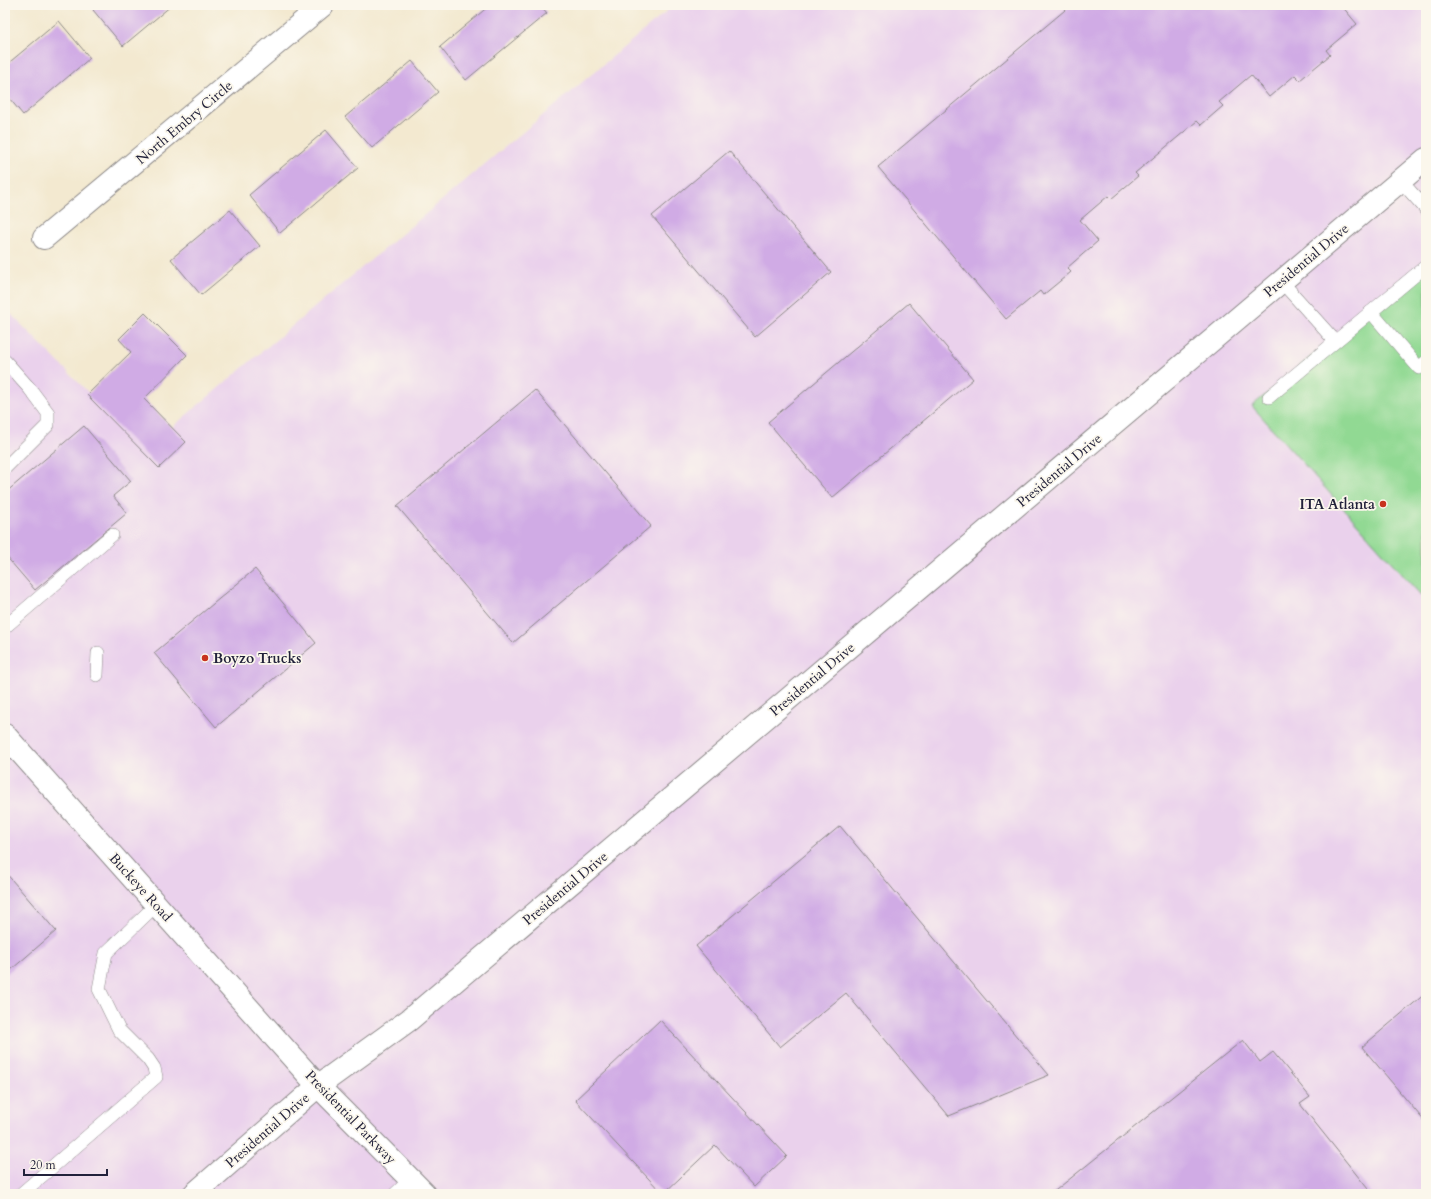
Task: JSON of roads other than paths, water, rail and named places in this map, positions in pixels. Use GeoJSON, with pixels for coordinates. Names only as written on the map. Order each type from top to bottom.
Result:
{"type":"FeatureCollection","features":[{"type":"Feature","properties":{"kind":"street","name":"North Embry Circle"},"geometry":{"type":"LineString","coordinates":[[44,238],[323,5]]}},
{"type":"Feature","properties":{"kind":"street","name":"Presidential Drive"},"geometry":{"type":"LineString","coordinates":[[194,1194],[318,1086],[409,1020],[1426,159]]}},
{"type":"Feature","properties":{"kind":"street","name":"Buckeye Road"},"geometry":{"type":"LineString","coordinates":[[5,735],[278,1039]]}},
{"type":"Feature","properties":{"kind":"street","name":"Presidential Parkway"},"geometry":{"type":"LineString","coordinates":[[278,1039],[318,1086],[418,1187]]}},
{"type":"Feature","properties":{"kind":"lane"},"geometry":{"type":"LineString","coordinates":[[1400,180],[1426,209]]}},
{"type":"Feature","properties":{"kind":"lane"},"geometry":{"type":"LineString","coordinates":[[1269,397],[1426,266]]}},
{"type":"Feature","properties":{"kind":"lane"},"geometry":{"type":"LineString","coordinates":[[1281,281],[1335,342]]}},
{"type":"Feature","properties":{"kind":"lane"},"geometry":{"type":"LineString","coordinates":[[1371,312],[1419,368],[1426,362]]}},
{"type":"Feature","properties":{"kind":"lane"},"geometry":{"type":"LineString","coordinates":[[5,361],[30,389],[48,413],[48,425],[5,468]]}},
{"type":"Feature","properties":{"kind":"lane"},"geometry":{"type":"LineString","coordinates":[[5,627],[112,535]]}},
{"type":"Feature","properties":{"kind":"lane"},"geometry":{"type":"LineString","coordinates":[[97,675],[98,654]]}},
{"type":"Feature","properties":{"kind":"lane"},"geometry":{"type":"LineString","coordinates":[[21,1194],[156,1077],[154,1068],[148,1059],[119,1030],[99,989],[106,953],[157,904]]}},
{"type":"Feature","properties":{"kind":"lane"},"geometry":{"type":"LineString","coordinates":[[395,1194],[418,1187]]}},
{"type":"Feature","properties":{"kind":"place","name":"ITA Atlanta"},"geometry":{"type":"Point","coordinates":[1383,504]}},
{"type":"Feature","properties":{"kind":"place","name":"Boyzo Trucks"},"geometry":{"type":"Point","coordinates":[205,658]}}]}
